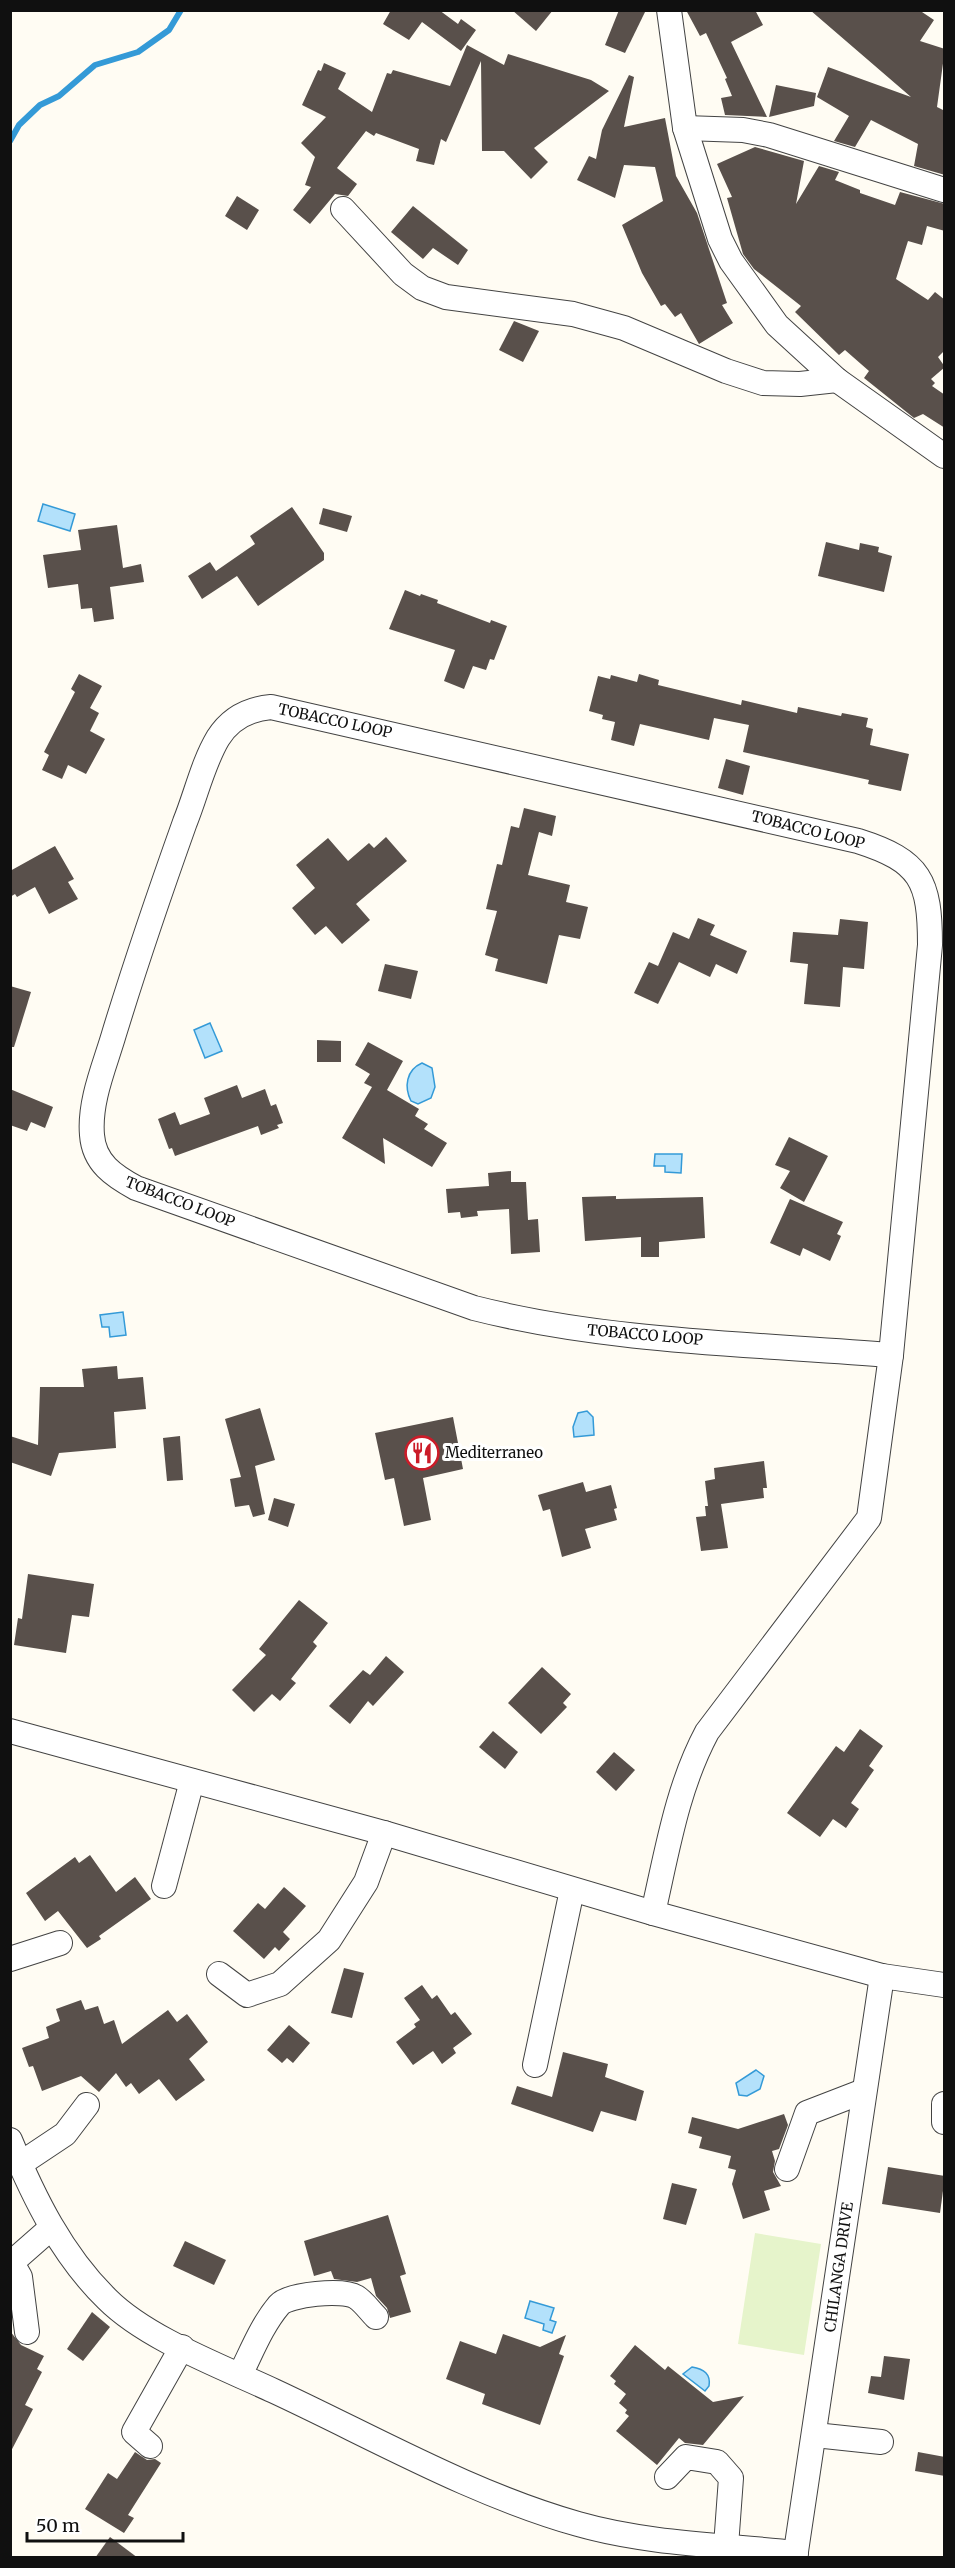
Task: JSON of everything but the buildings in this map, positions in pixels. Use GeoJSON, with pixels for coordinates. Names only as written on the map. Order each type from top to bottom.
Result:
{"type":"FeatureCollection","features":[{"type":"Feature","properties":{"kind":"street"},"geometry":{"type":"LineString","coordinates":[[669,10],[685,128],[720,238],[731,261],[777,325],[837,380],[945,456]]}},
{"type":"Feature","properties":{"kind":"street"},"geometry":{"type":"LineString","coordinates":[[685,128],[743,130],[769,135],[945,190]]}},
{"type":"Feature","properties":{"kind":"street"},"geometry":{"type":"LineString","coordinates":[[343,209],[403,274],[422,288],[446,297],[573,314],[624,327],[726,371],[763,383],[800,384],[837,380]]}},
{"type":"Feature","properties":{"kind":"street","name":"TOBACCO LOOP"},"geometry":{"type":"LineString","coordinates":[[653,1913],[683,1785],[691,1762],[707,1732],[869,1518],[891,1355],[930,945],[928,898],[922,882],[913,870],[889,852],[858,841],[281,708],[249,711],[227,726],[213,748],[175,850],[134,969],[101,1077],[93,1108],[92,1136],[100,1161],[109,1171],[136,1188],[474,1308],[527,1322],[585,1330],[891,1355]]}},
{"type":"Feature","properties":{"kind":"street"},"geometry":{"type":"LineString","coordinates":[[10,1731],[384,1833],[572,1890],[882,1976],[945,1985]]}},
{"type":"Feature","properties":{"kind":"street"},"geometry":{"type":"LineString","coordinates":[[164,1886],[192,1782]]}},
{"type":"Feature","properties":{"kind":"street"},"geometry":{"type":"LineString","coordinates":[[219,1974],[247,1995],[280,1984],[329,1940],[366,1882],[384,1833]]}},
{"type":"Feature","properties":{"kind":"street"},"geometry":{"type":"LineString","coordinates":[[535,2066],[572,1890]]}},
{"type":"Feature","properties":{"kind":"street"},"geometry":{"type":"LineString","coordinates":[[10,1959],[60,1942]]}},
{"type":"Feature","properties":{"kind":"street","name":"CHILANGA DRIVE"},"geometry":{"type":"LineString","coordinates":[[795,2555],[815,2435],[882,1976]]}},
{"type":"Feature","properties":{"kind":"street"},"geometry":{"type":"LineString","coordinates":[[787,2169],[807,2113],[864,2091]]}},
{"type":"Feature","properties":{"kind":"street"},"geometry":{"type":"LineString","coordinates":[[945,2104],[945,2122]]}},
{"type":"Feature","properties":{"kind":"street"},"geometry":{"type":"LineString","coordinates":[[20,2164],[65,2134],[87,2105]]}},
{"type":"Feature","properties":{"kind":"street"},"geometry":{"type":"LineString","coordinates":[[10,2140],[51,2228],[84,2275],[108,2301],[130,2319],[182,2347],[462,2481],[528,2508],[612,2532],[795,2555]]}},
{"type":"Feature","properties":{"kind":"street"},"geometry":{"type":"LineString","coordinates":[[27,2332],[20,2277],[11,2263],[51,2228]]}},
{"type":"Feature","properties":{"kind":"street"},"geometry":{"type":"LineString","coordinates":[[240,2375],[263,2329],[281,2302],[335,2292],[356,2296],[376,2317]]}},
{"type":"Feature","properties":{"kind":"street"},"geometry":{"type":"LineString","coordinates":[[150,2446],[134,2432],[182,2347]]}},
{"type":"Feature","properties":{"kind":"street"},"geometry":{"type":"LineString","coordinates":[[815,2435],[881,2442]]}},
{"type":"Feature","properties":{"kind":"street"},"geometry":{"type":"LineString","coordinates":[[667,2477],[686,2457],[717,2462],[731,2478],[726,2546]]}},
{"type":"Feature","properties":{"kind":"green space"},"geometry":{"type":"Polygon","coordinates":[[[755,2233],[821,2244],[804,2355],[738,2344],[755,2233]]]}},
{"type":"Feature","properties":{"kind":"water"},"geometry":{"type":"Polygon","coordinates":[[[43,504],[75,514],[70,531],[38,521],[43,504]]]}},
{"type":"Feature","properties":{"kind":"water"},"geometry":{"type":"Polygon","coordinates":[[[210,1023],[222,1051],[205,1058],[194,1030],[210,1023]]]}},
{"type":"Feature","properties":{"kind":"water"},"geometry":{"type":"Polygon","coordinates":[[[422,1063],[432,1068],[435,1087],[431,1098],[418,1104],[411,1101],[407,1085],[410,1074],[422,1063]]]}},
{"type":"Feature","properties":{"kind":"water"},"geometry":{"type":"Polygon","coordinates":[[[655,1154],[682,1154],[681,1173],[665,1172],[665,1166],[654,1166],[655,1154]]]}},
{"type":"Feature","properties":{"kind":"water"},"geometry":{"type":"Polygon","coordinates":[[[123,1312],[126,1335],[110,1337],[109,1327],[102,1327],[100,1315],[123,1312]]]}},
{"type":"Feature","properties":{"kind":"water"},"geometry":{"type":"Polygon","coordinates":[[[587,1411],[593,1417],[594,1435],[574,1437],[573,1427],[578,1413],[587,1411]]]}},
{"type":"Feature","properties":{"kind":"water"},"geometry":{"type":"Polygon","coordinates":[[[756,2070],[764,2076],[760,2089],[747,2096],[739,2095],[736,2083],[756,2070]]]}},
{"type":"Feature","properties":{"kind":"water"},"geometry":{"type":"Polygon","coordinates":[[[530,2301],[554,2308],[550,2320],[556,2322],[552,2333],[543,2330],[544,2324],[525,2318],[530,2301]]]}},
{"type":"Feature","properties":{"kind":"water"},"geometry":{"type":"Polygon","coordinates":[[[692,2367],[708,2375],[709,2386],[705,2391],[683,2374],[692,2367]]]}},
{"type":"Feature","properties":{"kind":"waterway"},"geometry":{"type":"LineString","coordinates":[[10,141],[19,125],[40,105],[59,96],[95,65],[138,52],[169,30],[181,10]]}},
{"type":"Feature","properties":{"kind":"place","name":"Mediterraneo"},"geometry":{"type":"Point","coordinates":[422,1453]}}]}
